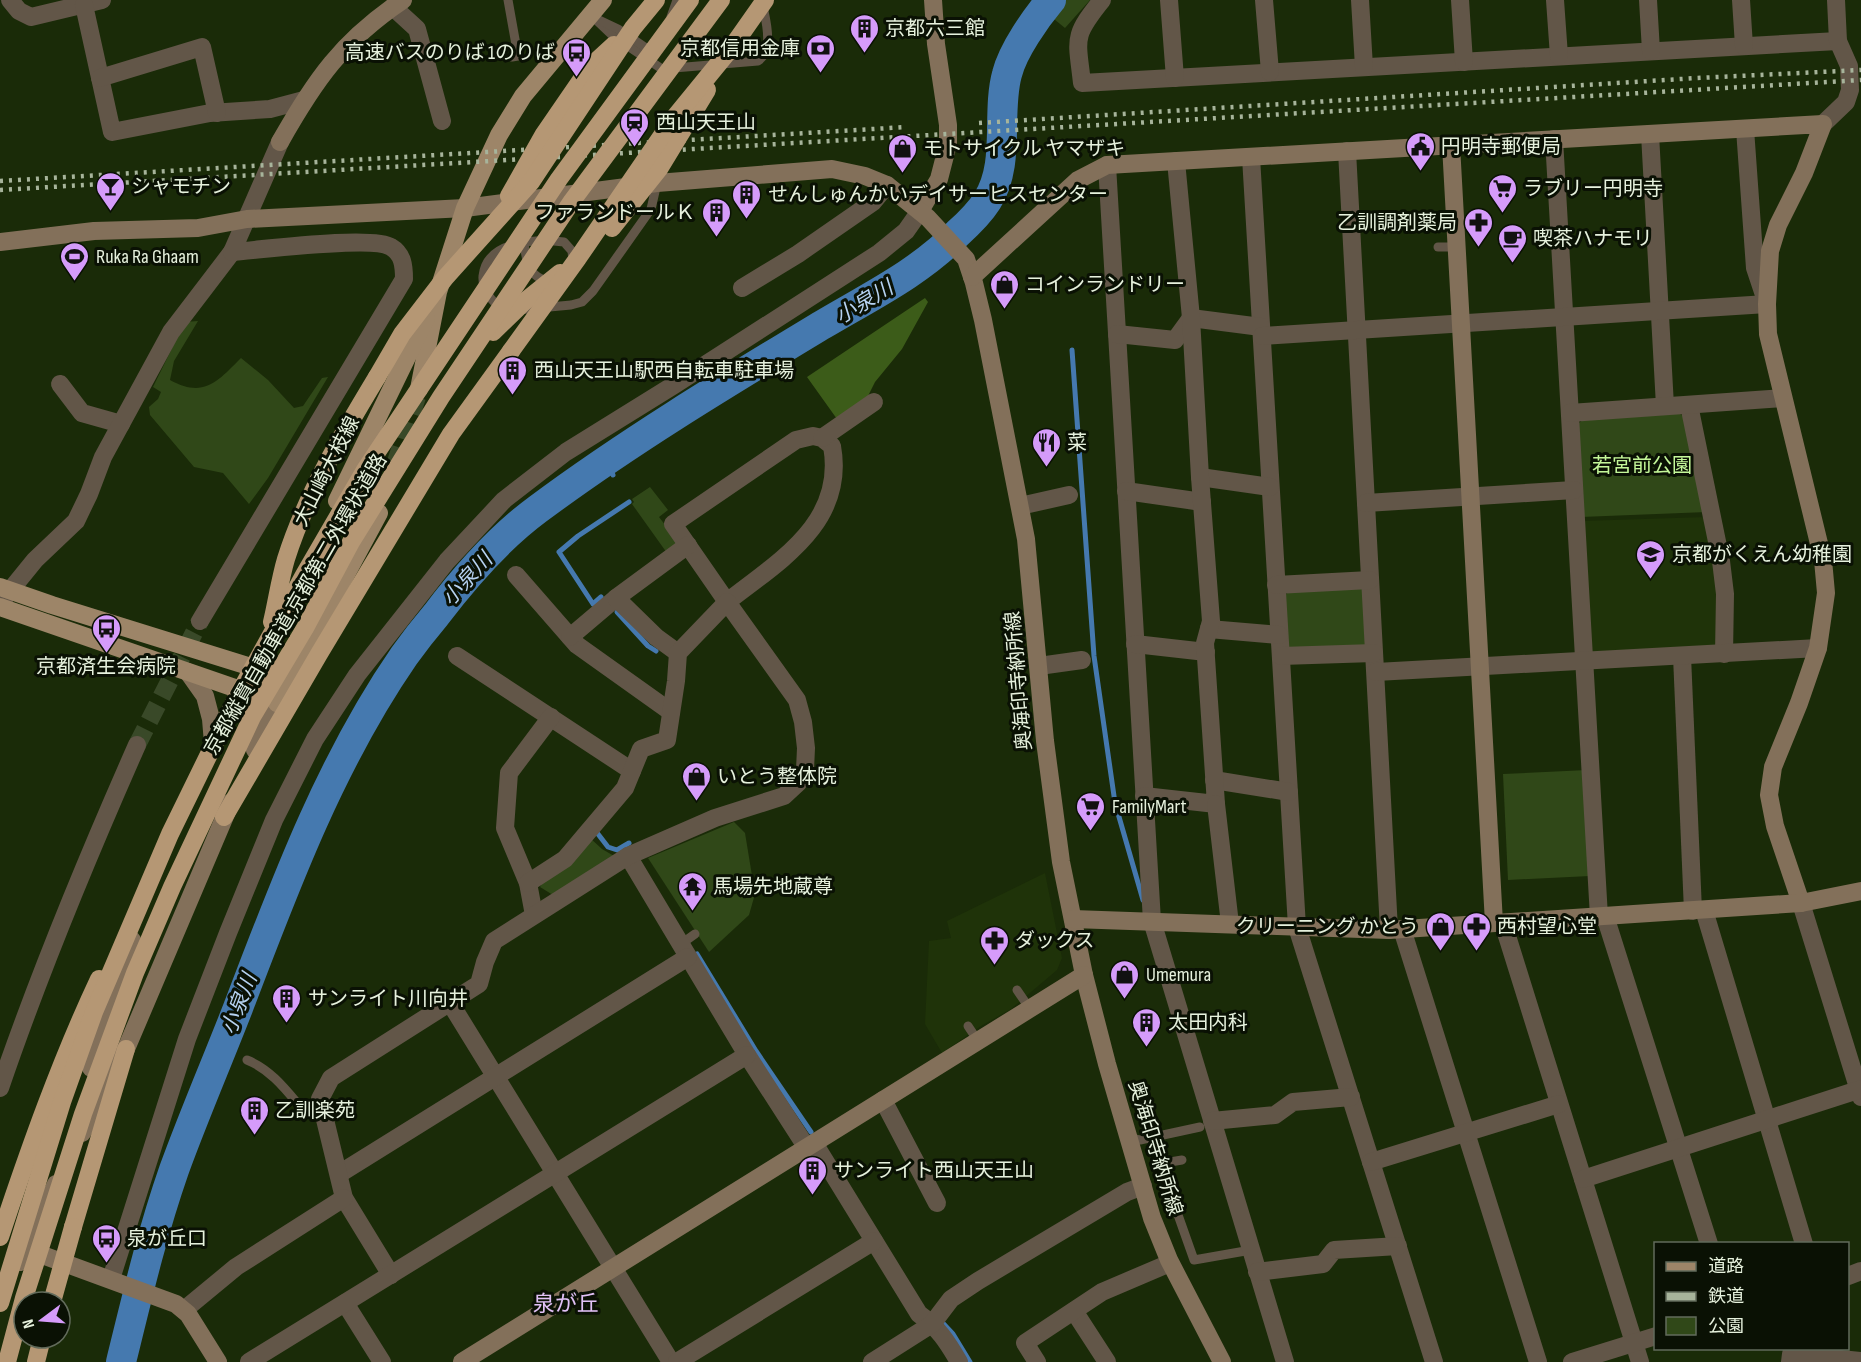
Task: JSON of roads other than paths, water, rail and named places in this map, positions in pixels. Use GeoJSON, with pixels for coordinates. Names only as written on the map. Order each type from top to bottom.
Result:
{"type":"FeatureCollection","features":[{"type":"Feature","properties":{"kind":"highway"},"geometry":{"type":"LineString","coordinates":[[272,622],[286,559],[308,503],[332,451],[402,334],[438,288],[531,182],[633,28],[656,0]]}},
{"type":"Feature","properties":{"kind":"highway","name":"京都縦貫自動車道;京都第二外環状道路"},"geometry":{"type":"LineString","coordinates":[[0,1304],[62,1102],[94,1012],[170,834],[236,699],[365,470],[559,179],[690,0]]}},
{"type":"Feature","properties":{"kind":"highway","name":"京都縦貫自動車道;京都第二外環状道路"},"geometry":{"type":"LineString","coordinates":[[7,1362],[24,1298],[83,1114],[135,973],[176,876],[252,717],[305,628],[351,542],[441,397],[572,201],[721,0]]}},
{"type":"Feature","properties":{"kind":"highway"},"geometry":{"type":"LineString","coordinates":[[242,691],[267,684],[274,676],[300,630],[488,337],[524,302],[601,242],[658,169],[763,0]]}},
{"type":"Feature","properties":{"kind":"highway"},"geometry":{"type":"LineString","coordinates":[[224,817],[451,434],[578,258]]}},
{"type":"Feature","properties":{"kind":"highway"},"geometry":{"type":"LineString","coordinates":[[0,1237],[21,1174],[79,1022],[128,917],[157,865]]}},
{"type":"Feature","properties":{"kind":"highway"},"geometry":{"type":"LineString","coordinates":[[55,1290],[126,1049]]}},
{"type":"Feature","properties":{"kind":"main road","name":"大山崎大枝線"},"geometry":{"type":"LineString","coordinates":[[417,395],[438,292],[465,208],[499,135],[524,96],[603,0]]}},
{"type":"Feature","properties":{"kind":"main road","name":"大山崎大枝線"},"geometry":{"type":"LineString","coordinates":[[248,666],[349,480],[438,292]]}},
{"type":"Feature","properties":{"kind":"main road"},"geometry":{"type":"LineString","coordinates":[[277,703],[379,513]]}},
{"type":"Feature","properties":{"kind":"main road"},"geometry":{"type":"LineString","coordinates":[[2,597],[248,666],[267,684],[277,703]]}},
{"type":"Feature","properties":{"kind":"main road"},"geometry":{"type":"LineString","coordinates":[[2,597],[188,672],[277,703]]}},
{"type":"Feature","properties":{"kind":"street"},"geometry":{"type":"LineString","coordinates":[[10,0],[19,11],[31,17],[102,0]]}},
{"type":"Feature","properties":{"kind":"street"},"geometry":{"type":"LineString","coordinates":[[113,1280],[187,1039],[228,933],[284,800],[315,739],[357,675],[447,561],[504,500],[566,452],[879,253],[924,215],[939,179],[948,144],[948,124],[936,44],[933,0]]}},
{"type":"Feature","properties":{"kind":"street"},"geometry":{"type":"LineString","coordinates":[[1102,0],[1085,21],[1077,38],[1082,83],[1838,41]]}},
{"type":"Feature","properties":{"kind":"street"},"geometry":{"type":"LineString","coordinates":[[1169,0],[1175,78]]}},
{"type":"Feature","properties":{"kind":"street"},"geometry":{"type":"LineString","coordinates":[[1264,0],[1270,72]]}},
{"type":"Feature","properties":{"kind":"street"},"geometry":{"type":"LineString","coordinates":[[1360,0],[1364,67]]}},
{"type":"Feature","properties":{"kind":"street"},"geometry":{"type":"LineString","coordinates":[[1460,0],[1464,62]]}},
{"type":"Feature","properties":{"kind":"street"},"geometry":{"type":"LineString","coordinates":[[1555,0],[1559,56]]}},
{"type":"Feature","properties":{"kind":"street"},"geometry":{"type":"LineString","coordinates":[[1648,0],[1651,51]]}},
{"type":"Feature","properties":{"kind":"street"},"geometry":{"type":"LineString","coordinates":[[1741,0],[1744,46]]}},
{"type":"Feature","properties":{"kind":"street"},"geometry":{"type":"LineString","coordinates":[[1583,1179],[1767,1119],[1860,1092],[1775,826],[1769,795],[1773,767],[1812,671],[1818,648],[1826,593],[1823,560],[1768,334],[1770,251],[1778,225],[1804,173],[1823,124],[1846,102],[1850,90],[1849,66],[1838,41],[1836,0]]}},
{"type":"Feature","properties":{"kind":"street"},"geometry":{"type":"LineString","coordinates":[[2,597],[34,560],[76,521],[103,457],[171,332],[232,252],[280,142],[304,100],[330,63],[348,44],[398,3],[417,29],[442,121]]}},
{"type":"Feature","properties":{"kind":"street"},"geometry":{"type":"LineString","coordinates":[[84,5],[112,132],[217,113],[270,108],[304,100]]}},
{"type":"Feature","properties":{"kind":"street"},"geometry":{"type":"LineString","coordinates":[[100,78],[202,47],[217,113]]}},
{"type":"Feature","properties":{"kind":"street"},"geometry":{"type":"LineString","coordinates":[[972,277],[1078,180],[1107,165],[1823,124]]}},
{"type":"Feature","properties":{"kind":"street"},"geometry":{"type":"LineString","coordinates":[[1745,129],[1755,268],[1767,304]]}},
{"type":"Feature","properties":{"kind":"street"},"geometry":{"type":"LineString","coordinates":[[1650,134],[1665,406]]}},
{"type":"Feature","properties":{"kind":"street"},"geometry":{"type":"LineString","coordinates":[[1554,140],[1584,661],[1602,916],[1708,1242]]}},
{"type":"Feature","properties":{"kind":"street"},"geometry":{"type":"LineString","coordinates":[[1450,145],[1447,247],[1465,298],[1461,324],[1470,497],[1479,667],[1498,923],[1559,1104],[1640,1362]]}},
{"type":"Feature","properties":{"kind":"street"},"geometry":{"type":"LineString","coordinates":[[1347,151],[1374,653],[1396,930],[1466,1133],[1538,1362]]}},
{"type":"Feature","properties":{"kind":"street"},"geometry":{"type":"LineString","coordinates":[[1251,157],[1297,927],[1434,1362]]}},
{"type":"Feature","properties":{"kind":"street"},"geometry":{"type":"LineString","coordinates":[[1176,161],[1191,318],[1211,621],[1205,643],[1214,780],[1230,924]]}},
{"type":"Feature","properties":{"kind":"street"},"geometry":{"type":"LineString","coordinates":[[1107,165],[1152,921],[1206,1124],[1251,1250],[1285,1362]]}},
{"type":"Feature","properties":{"kind":"street","name":"奥海印寺納所線"},"geometry":{"type":"LineString","coordinates":[[0,242],[94,231],[198,228],[247,219],[465,208],[657,183],[832,170],[865,176],[887,185],[924,215],[966,259],[972,277],[1026,539],[1045,741],[1061,862],[1084,975],[1152,1218],[1170,1263],[1222,1362]]}},
{"type":"Feature","properties":{"kind":"street"},"geometry":{"type":"LineString","coordinates":[[742,288],[798,254],[873,202],[887,185]]}},
{"type":"Feature","properties":{"kind":"street"},"geometry":{"type":"LineString","coordinates":[[200,621],[404,279],[404,265],[400,255],[392,247],[381,242],[347,242],[232,252]]}},
{"type":"Feature","properties":{"kind":"street"},"geometry":{"type":"LineString","coordinates":[[1191,318],[1261,332],[1357,330],[1767,304]]}},
{"type":"Feature","properties":{"kind":"street"},"geometry":{"type":"LineString","coordinates":[[1117,334],[1175,340],[1191,318]]}},
{"type":"Feature","properties":{"kind":"street"},"geometry":{"type":"LineString","coordinates":[[60,384],[82,413],[121,424]]}},
{"type":"Feature","properties":{"kind":"street"},"geometry":{"type":"LineString","coordinates":[[1570,413],[1783,398]]}},
{"type":"Feature","properties":{"kind":"street"},"geometry":{"type":"LineString","coordinates":[[822,438],[874,402]]}},
{"type":"Feature","properties":{"kind":"street"},"geometry":{"type":"LineString","coordinates":[[1689,405],[1721,561],[1725,594],[1724,654]]}},
{"type":"Feature","properties":{"kind":"street"},"geometry":{"type":"LineString","coordinates":[[391,1275],[344,1198],[320,1099],[331,1078],[479,984],[494,941],[628,856],[715,818],[784,796],[798,783],[805,770],[805,740],[797,700],[727,602],[673,524],[796,440],[813,436],[822,438],[832,446],[835,463],[831,495],[812,531],[793,550],[727,602],[678,653],[667,740],[641,749],[625,788],[565,859],[528,883]]}},
{"type":"Feature","properties":{"kind":"street"},"geometry":{"type":"LineString","coordinates":[[1200,477],[1270,487]]}},
{"type":"Feature","properties":{"kind":"street"},"geometry":{"type":"LineString","coordinates":[[1366,503],[1574,490]]}},
{"type":"Feature","properties":{"kind":"street"},"geometry":{"type":"LineString","coordinates":[[1126,491],[1202,502]]}},
{"type":"Feature","properties":{"kind":"street"},"geometry":{"type":"LineString","coordinates":[[1020,506],[1069,495]]}},
{"type":"Feature","properties":{"kind":"street"},"geometry":{"type":"LineString","coordinates":[[570,637],[616,598],[688,545]]}},
{"type":"Feature","properties":{"kind":"street"},"geometry":{"type":"LineString","coordinates":[[516,574],[577,645],[671,712]]}},
{"type":"Feature","properties":{"kind":"street"},"geometry":{"type":"LineString","coordinates":[[1276,585],[1370,580]]}},
{"type":"Feature","properties":{"kind":"street"},"geometry":{"type":"LineString","coordinates":[[616,598],[656,637],[678,653]]}},
{"type":"Feature","properties":{"kind":"street"},"geometry":{"type":"LineString","coordinates":[[1209,629],[1279,635]]}},
{"type":"Feature","properties":{"kind":"street"},"geometry":{"type":"LineString","coordinates":[[1135,644],[1206,652]]}},
{"type":"Feature","properties":{"kind":"street"},"geometry":{"type":"LineString","coordinates":[[1376,672],[1818,648]]}},
{"type":"Feature","properties":{"kind":"street"},"geometry":{"type":"LineString","coordinates":[[1281,657],[1374,653]]}},
{"type":"Feature","properties":{"kind":"street"},"geometry":{"type":"LineString","coordinates":[[457,656],[632,771]]}},
{"type":"Feature","properties":{"kind":"street"},"geometry":{"type":"LineString","coordinates":[[1682,656],[1699,910],[1767,1119],[1803,1242]]}},
{"type":"Feature","properties":{"kind":"street"},"geometry":{"type":"LineString","coordinates":[[1039,666],[1082,660]]}},
{"type":"Feature","properties":{"kind":"street"},"geometry":{"type":"LineString","coordinates":[[43,1209],[157,865],[213,743],[242,691],[248,666]]}},
{"type":"Feature","properties":{"kind":"street"},"geometry":{"type":"LineString","coordinates":[[188,672],[205,696],[211,719],[213,743]]}},
{"type":"Feature","properties":{"kind":"street"},"geometry":{"type":"LineString","coordinates":[[0,1304],[43,1209],[126,1049],[224,817],[277,703]]}},
{"type":"Feature","properties":{"kind":"street"},"geometry":{"type":"LineString","coordinates":[[534,915],[528,883],[505,828],[509,773],[550,717]]}},
{"type":"Feature","properties":{"kind":"street"},"geometry":{"type":"LineString","coordinates":[[0,1088],[51,947],[137,745]]}},
{"type":"Feature","properties":{"kind":"street"},"geometry":{"type":"LineString","coordinates":[[1214,780],[1289,792]]}},
{"type":"Feature","properties":{"kind":"street"},"geometry":{"type":"LineString","coordinates":[[1144,796],[1216,804]]}},
{"type":"Feature","properties":{"kind":"street"},"geometry":{"type":"LineString","coordinates":[[628,856],[688,945],[747,1055],[874,1241],[919,1314],[937,1318]]}},
{"type":"Feature","properties":{"kind":"street"},"geometry":{"type":"LineString","coordinates":[[1073,919],[1396,930],[1801,903],[1861,891]]}},
{"type":"Feature","properties":{"kind":"street"},"geometry":{"type":"LineString","coordinates":[[339,1174],[496,1077],[688,945]]}},
{"type":"Feature","properties":{"kind":"street"},"geometry":{"type":"LineString","coordinates":[[462,1362],[883,1100],[973,1034],[1030,1009],[1084,975]]}},
{"type":"Feature","properties":{"kind":"street"},"geometry":{"type":"LineString","coordinates":[[449,1001],[671,1362]]}},
{"type":"Feature","properties":{"kind":"street"},"geometry":{"type":"LineString","coordinates":[[249,1362],[747,1055]]}},
{"type":"Feature","properties":{"kind":"street"},"geometry":{"type":"LineString","coordinates":[[1206,1124],[1275,1115],[1293,1102],[1351,1097]]}},
{"type":"Feature","properties":{"kind":"street"},"geometry":{"type":"LineString","coordinates":[[883,1100],[937,1203]]}},
{"type":"Feature","properties":{"kind":"street"},"geometry":{"type":"LineString","coordinates":[[1371,1162],[1559,1104]]}},
{"type":"Feature","properties":{"kind":"street"},"geometry":{"type":"LineString","coordinates":[[872,1362],[937,1318],[951,1299],[978,1281],[1127,1192],[1143,1186]]}},
{"type":"Feature","properties":{"kind":"street"},"geometry":{"type":"LineString","coordinates":[[178,1306],[344,1198]]}},
{"type":"Feature","properties":{"kind":"street"},"geometry":{"type":"LineString","coordinates":[[677,1362],[874,1241]]}},
{"type":"Feature","properties":{"kind":"street"},"geometry":{"type":"LineString","coordinates":[[1257,1272],[1323,1264],[1334,1250],[1398,1246]]}},
{"type":"Feature","properties":{"kind":"street"},"geometry":{"type":"LineString","coordinates":[[25,1249],[178,1306],[218,1362]]}},
{"type":"Feature","properties":{"kind":"street"},"geometry":{"type":"LineString","coordinates":[[1037,1362],[1025,1343],[1102,1292],[1170,1263]]}},
{"type":"Feature","properties":{"kind":"street"},"geometry":{"type":"LineString","coordinates":[[345,1303],[381,1362]]}},
{"type":"Feature","properties":{"kind":"street"},"geometry":{"type":"LineString","coordinates":[[1074,1311],[1107,1362]]}},
{"type":"Feature","properties":{"kind":"street"},"geometry":{"type":"LineString","coordinates":[[937,1318],[959,1362]]}},
{"type":"Feature","properties":{"kind":"street"},"geometry":{"type":"LineString","coordinates":[[1572,1362],[1654,1337]]}},
{"type":"Feature","properties":{"kind":"street"},"geometry":{"type":"LineString","coordinates":[[1790,1362],[1791,1354],[1861,1361]]}},
{"type":"Feature","properties":{"kind":"lane"},"geometry":{"type":"LineString","coordinates":[[508,0],[518,56],[512,57]]}},
{"type":"Feature","properties":{"kind":"lane"},"geometry":{"type":"LineString","coordinates":[[592,16],[618,29],[646,48],[657,46],[664,40],[677,0]]}},
{"type":"Feature","properties":{"kind":"lane"},"geometry":{"type":"LineString","coordinates":[[592,16],[612,36],[662,69],[752,63],[762,58],[767,47],[763,0]]}},
{"type":"Feature","properties":{"kind":"lane"},"geometry":{"type":"LineString","coordinates":[[524,243],[527,266],[534,276],[548,282],[559,283],[569,276],[574,265],[572,251],[564,242],[548,240],[524,243],[503,249],[491,255],[484,267],[483,282],[491,301],[504,310],[547,308],[582,302],[593,291],[651,209],[657,183]]}},
{"type":"Feature","properties":{"kind":"lane"},"geometry":{"type":"LineString","coordinates":[[1017,990],[1030,1009]]}},
{"type":"Feature","properties":{"kind":"lane"},"geometry":{"type":"LineString","coordinates":[[247,1060],[259,1065],[275,1078],[298,1104],[321,1104]]}},
{"type":"Feature","properties":{"kind":"lane"},"geometry":{"type":"LineString","coordinates":[[1128,1137],[1140,1140],[1206,1124]]}},
{"type":"Feature","properties":{"kind":"lane"},"geometry":{"type":"LineString","coordinates":[[1182,1160],[1164,1163],[1177,1212],[1194,1260],[1251,1250]]}},
{"type":"Feature","properties":{"kind":"waterway","name":"小泉川"},"geometry":{"type":"LineString","coordinates":[[121,1362],[152,1241],[174,1170],[291,872],[353,739],[404,656],[483,559],[510,532],[538,509],[607,460],[678,414],[910,272],[943,247],[970,222],[987,201],[999,171],[1004,89],[1010,65],[1026,35],[1051,0]]}},
{"type":"Feature","properties":{"kind":"waterway"},"geometry":{"type":"LineString","coordinates":[[1072,350],[1094,656],[1115,803],[1143,900]]}},
{"type":"Feature","properties":{"kind":"waterway"},"geometry":{"type":"LineString","coordinates":[[607,460],[613,475]]}},
{"type":"Feature","properties":{"kind":"waterway"},"geometry":{"type":"LineString","coordinates":[[601,597],[593,604],[559,552],[578,536],[629,502]]}},
{"type":"Feature","properties":{"kind":"waterway"},"geometry":{"type":"LineString","coordinates":[[617,612],[648,646],[656,651]]}},
{"type":"Feature","properties":{"kind":"waterway"},"geometry":{"type":"LineString","coordinates":[[598,834],[608,847],[617,850],[629,843]]}},
{"type":"Feature","properties":{"kind":"waterway"},"geometry":{"type":"LineString","coordinates":[[697,954],[756,1051],[811,1132]]}},
{"type":"Feature","properties":{"kind":"waterway"},"geometry":{"type":"LineString","coordinates":[[939,1319],[953,1334],[970,1362]]}},
{"type":"Feature","properties":{"kind":"tunnel"},"geometry":{"type":"LineString","coordinates":[[395,465],[417,397]]}},
{"type":"Feature","properties":{"kind":"tunnel"},"geometry":{"type":"LineString","coordinates":[[137,745],[200,621]]}},
{"type":"Feature","properties":{"kind":"railway"},"geometry":{"type":"LineString","coordinates":[[979,123],[1697,78],[1861,70]]}},
{"type":"Feature","properties":{"kind":"railway"},"geometry":{"type":"LineString","coordinates":[[0,190],[1861,80]]}},
{"type":"Feature","properties":{"kind":"railway"},"geometry":{"type":"LineString","coordinates":[[0,181],[907,127]]}},
{"type":"Feature","properties":{"kind":"place","name":"京都六三館"},"geometry":{"type":"Point","coordinates":[864,54]}},
{"type":"Feature","properties":{"kind":"place","name":"京都信用金庫"},"geometry":{"type":"Point","coordinates":[821,74]}},
{"type":"Feature","properties":{"kind":"place","name":"高速バスのりば 1のりば"},"geometry":{"type":"Point","coordinates":[576,78]}},
{"type":"Feature","properties":{"kind":"place","name":"西山天王山"},"geometry":{"type":"Point","coordinates":[635,148]}},
{"type":"Feature","properties":{"kind":"place","name":"円明寺郵便局"},"geometry":{"type":"Point","coordinates":[1420,172]}},
{"type":"Feature","properties":{"kind":"place","name":"モトサイクル ヤマザキ"},"geometry":{"type":"Point","coordinates":[902,174]}},
{"type":"Feature","properties":{"kind":"place","name":"シャモチン"},"geometry":{"type":"Point","coordinates":[110,212]}},
{"type":"Feature","properties":{"kind":"place","name":"ラブリー円明寺"},"geometry":{"type":"Point","coordinates":[1502,214]}},
{"type":"Feature","properties":{"kind":"place","name":"せんしゅんかいデイサーヒスセンター"},"geometry":{"type":"Point","coordinates":[747,220]}},
{"type":"Feature","properties":{"kind":"place","name":"ファランドールＫ"},"geometry":{"type":"Point","coordinates":[716,238]}},
{"type":"Feature","properties":{"kind":"place","name":"乙訓調剤薬局"},"geometry":{"type":"Point","coordinates":[1478,248]}},
{"type":"Feature","properties":{"kind":"place","name":"喫茶ハナモリ"},"geometry":{"type":"Point","coordinates":[1512,264]}},
{"type":"Feature","properties":{"kind":"place","name":"Ruka Ra Ghaam"},"geometry":{"type":"Point","coordinates":[75,282]}},
{"type":"Feature","properties":{"kind":"place","name":"コインランドリー"},"geometry":{"type":"Point","coordinates":[1004,310]}},
{"type":"Feature","properties":{"kind":"place","name":"西山天王山駅西自転車駐車場"},"geometry":{"type":"Point","coordinates":[513,396]}},
{"type":"Feature","properties":{"kind":"place","name":"菜"},"geometry":{"type":"Point","coordinates":[1046,468]}},
{"type":"Feature","properties":{"kind":"place","name":"京都がくえん幼稚園"},"geometry":{"type":"Point","coordinates":[1651,580]}},
{"type":"Feature","properties":{"kind":"place","name":"京都済生会病院"},"geometry":{"type":"Point","coordinates":[106,654]}},
{"type":"Feature","properties":{"kind":"place","name":"いとう整体院"},"geometry":{"type":"Point","coordinates":[696,802]}},
{"type":"Feature","properties":{"kind":"place","name":"FamilyMart"},"geometry":{"type":"Point","coordinates":[1091,832]}},
{"type":"Feature","properties":{"kind":"place","name":"馬場先地蔵尊"},"geometry":{"type":"Point","coordinates":[692,912]}},
{"type":"Feature","properties":{"kind":"place","name":"クリーニング かとう"},"geometry":{"type":"Point","coordinates":[1440,952]}},
{"type":"Feature","properties":{"kind":"place","name":"西村望心堂"},"geometry":{"type":"Point","coordinates":[1476,952]}},
{"type":"Feature","properties":{"kind":"place","name":"ダックス"},"geometry":{"type":"Point","coordinates":[994,966]}},
{"type":"Feature","properties":{"kind":"place","name":"Umemura"},"geometry":{"type":"Point","coordinates":[1125,1000]}},
{"type":"Feature","properties":{"kind":"place","name":"サンライト川向井"},"geometry":{"type":"Point","coordinates":[287,1024]}},
{"type":"Feature","properties":{"kind":"place","name":"太田内科"},"geometry":{"type":"Point","coordinates":[1147,1048]}},
{"type":"Feature","properties":{"kind":"place","name":"乙訓楽苑"},"geometry":{"type":"Point","coordinates":[254,1136]}},
{"type":"Feature","properties":{"kind":"place","name":"サンライト西山天王山"},"geometry":{"type":"Point","coordinates":[813,1196]}},
{"type":"Feature","properties":{"kind":"place","name":"泉が丘口"},"geometry":{"type":"Point","coordinates":[106,1264]}},
{"type":"Feature","properties":{"kind":"district","name":"泉が丘"},"geometry":{"type":"Point","coordinates":[566,1303]}},
{"type":"Feature","properties":{"kind":"park label","name":"若宮前公園"},"geometry":{"type":"Point","coordinates":[1642,465]}}]}
